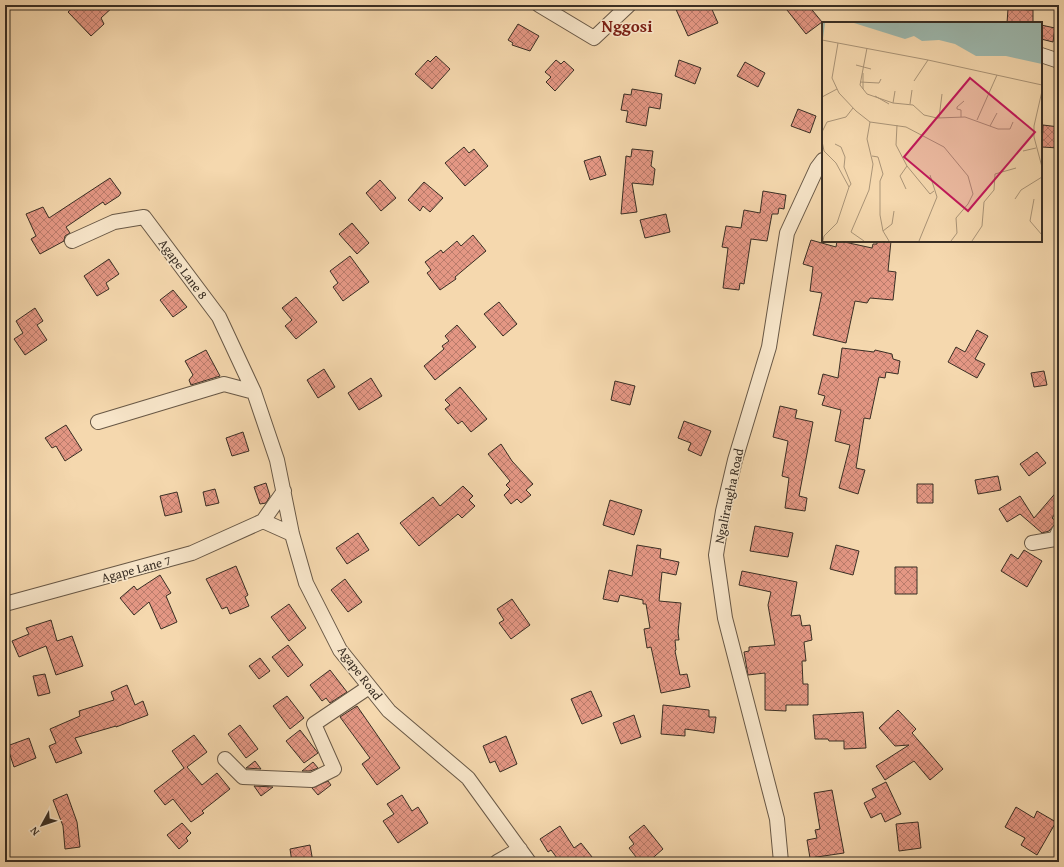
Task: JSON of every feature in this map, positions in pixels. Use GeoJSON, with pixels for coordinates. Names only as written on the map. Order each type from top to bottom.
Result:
{"type":"FeatureCollection","features":[{"type":"Feature","properties":{"kind":"street"},"geometry":{"type":"LineString","coordinates":[[539,5],[594,38],[629,5]]}},
{"type":"Feature","properties":{"kind":"street"},"geometry":{"type":"LineString","coordinates":[[1042,55],[1059,60]]}},
{"type":"Feature","properties":{"kind":"street","name":"Ngaliraugha Road"},"geometry":{"type":"LineString","coordinates":[[781,862],[777,819],[725,618],[716,555],[723,511],[735,460],[769,347],[787,233],[817,168],[822,161]]}},
{"type":"Feature","properties":{"kind":"street","name":"Agape Lane 8"},"geometry":{"type":"LineString","coordinates":[[72,241],[114,222],[144,217],[219,317],[254,392]]}},
{"type":"Feature","properties":{"kind":"street"},"geometry":{"type":"LineString","coordinates":[[98,422],[224,384],[254,392]]}},
{"type":"Feature","properties":{"kind":"street","name":"Agape Road"},"geometry":{"type":"LineString","coordinates":[[254,392],[277,460],[292,534],[306,583],[340,650],[389,711],[468,778],[530,862]]}},
{"type":"Feature","properties":{"kind":"street"},"geometry":{"type":"LineString","coordinates":[[284,491],[263,521],[292,534]]}},
{"type":"Feature","properties":{"kind":"street","name":"Agape Lane 7"},"geometry":{"type":"LineString","coordinates":[[5,604],[192,553],[263,521]]}},
{"type":"Feature","properties":{"kind":"street"},"geometry":{"type":"LineString","coordinates":[[1032,544],[1055,539],[1059,531]]}},
{"type":"Feature","properties":{"kind":"street"},"geometry":{"type":"LineString","coordinates":[[225,759],[243,777],[312,780],[334,769],[314,724],[369,686]]}},
{"type":"Feature","properties":{"kind":"street"},"geometry":{"type":"LineString","coordinates":[[497,862],[520,850]]}},
{"type":"Feature","properties":{"kind":"building"},"geometry":{"type":"Polygon","coordinates":[[[76,5],[115,5],[101,18],[104,24],[91,36],[68,12],[76,5]]]}},
{"type":"Feature","properties":{"kind":"building"},"geometry":{"type":"Polygon","coordinates":[[[674,5],[710,5],[718,23],[688,36],[674,5]]]}},
{"type":"Feature","properties":{"kind":"building"},"geometry":{"type":"Polygon","coordinates":[[[783,5],[808,5],[822,22],[806,34],[783,5]]]}},
{"type":"Feature","properties":{"kind":"building"},"geometry":{"type":"Polygon","coordinates":[[[1008,9],[1033,10],[1033,22],[1007,22],[1008,9]]]}},
{"type":"Feature","properties":{"kind":"building"},"geometry":{"type":"Polygon","coordinates":[[[518,24],[539,36],[530,51],[512,45],[513,43],[508,40],[518,24]]]}},
{"type":"Feature","properties":{"kind":"building"},"geometry":{"type":"Polygon","coordinates":[[[1042,25],[1055,28],[1053,42],[1042,39],[1042,25]]]}},
{"type":"Feature","properties":{"kind":"building"},"geometry":{"type":"Polygon","coordinates":[[[436,56],[450,69],[432,89],[415,74],[428,60],[430,62],[436,56]]]}},
{"type":"Feature","properties":{"kind":"building"},"geometry":{"type":"Polygon","coordinates":[[[556,60],[561,64],[564,61],[574,70],[555,91],[546,82],[551,77],[545,72],[556,60]]]}},
{"type":"Feature","properties":{"kind":"building"},"geometry":{"type":"Polygon","coordinates":[[[679,60],[701,68],[695,84],[675,76],[679,60]]]}},
{"type":"Feature","properties":{"kind":"building"},"geometry":{"type":"Polygon","coordinates":[[[745,62],[765,73],[758,87],[737,76],[745,62]]]}},
{"type":"Feature","properties":{"kind":"building"},"geometry":{"type":"Polygon","coordinates":[[[632,89],[662,94],[660,109],[649,107],[646,126],[626,122],[628,111],[621,110],[624,94],[631,95],[632,89]]]}},
{"type":"Feature","properties":{"kind":"building"},"geometry":{"type":"Polygon","coordinates":[[[798,109],[816,116],[810,133],[791,126],[798,109]]]}},
{"type":"Feature","properties":{"kind":"building"},"geometry":{"type":"Polygon","coordinates":[[[1043,125],[1059,127],[1058,148],[1042,147],[1043,125]]]}},
{"type":"Feature","properties":{"kind":"building"},"geometry":{"type":"Polygon","coordinates":[[[464,147],[469,153],[474,149],[488,166],[465,186],[445,163],[464,147]]]}},
{"type":"Feature","properties":{"kind":"building"},"geometry":{"type":"Polygon","coordinates":[[[632,149],[653,151],[651,166],[655,169],[653,185],[632,183],[637,212],[621,214],[626,156],[631,157],[632,149]]]}},
{"type":"Feature","properties":{"kind":"building"},"geometry":{"type":"Polygon","coordinates":[[[600,156],[606,175],[590,180],[584,161],[600,156]]]}},
{"type":"Feature","properties":{"kind":"building"},"geometry":{"type":"Polygon","coordinates":[[[110,178],[121,193],[119,196],[105,205],[103,202],[66,227],[70,233],[65,236],[64,241],[40,254],[31,239],[36,236],[26,214],[43,207],[49,218],[110,178]]]}},
{"type":"Feature","properties":{"kind":"building"},"geometry":{"type":"Polygon","coordinates":[[[380,180],[396,198],[381,211],[366,193],[380,180]]]}},
{"type":"Feature","properties":{"kind":"building"},"geometry":{"type":"Polygon","coordinates":[[[424,182],[443,198],[430,212],[423,206],[420,211],[408,200],[424,182]]]}},
{"type":"Feature","properties":{"kind":"building"},"geometry":{"type":"Polygon","coordinates":[[[763,191],[786,195],[784,209],[779,208],[778,214],[772,214],[767,241],[751,239],[744,284],[740,283],[739,290],[723,288],[728,248],[722,247],[726,226],[741,228],[744,210],[760,213],[763,191]]]}},
{"type":"Feature","properties":{"kind":"building"},"geometry":{"type":"Polygon","coordinates":[[[666,214],[670,232],[645,238],[640,220],[666,214]]]}},
{"type":"Feature","properties":{"kind":"building"},"geometry":{"type":"Polygon","coordinates":[[[352,223],[369,243],[357,254],[339,234],[352,223]]]}},
{"type":"Feature","properties":{"kind":"building"},"geometry":{"type":"Polygon","coordinates":[[[473,235],[486,251],[455,277],[456,279],[440,290],[427,273],[431,270],[425,262],[441,250],[443,253],[457,241],[461,246],[473,235]]]}},
{"type":"Feature","properties":{"kind":"building"},"geometry":{"type":"Polygon","coordinates":[[[811,240],[836,247],[837,242],[845,242],[872,248],[873,244],[877,244],[877,242],[891,242],[888,271],[896,272],[893,300],[870,298],[867,303],[855,301],[846,343],[813,335],[822,293],[810,291],[813,267],[803,264],[811,240]]]}},
{"type":"Feature","properties":{"kind":"building"},"geometry":{"type":"Polygon","coordinates":[[[350,256],[369,282],[343,301],[333,287],[338,283],[330,271],[350,256]]]}},
{"type":"Feature","properties":{"kind":"building"},"geometry":{"type":"Polygon","coordinates":[[[109,259],[119,274],[106,283],[109,289],[97,296],[84,276],[109,259]]]}},
{"type":"Feature","properties":{"kind":"building"},"geometry":{"type":"Polygon","coordinates":[[[173,290],[187,307],[173,317],[160,300],[173,290]]]}},
{"type":"Feature","properties":{"kind":"building"},"geometry":{"type":"Polygon","coordinates":[[[296,297],[317,322],[296,339],[285,326],[292,320],[282,308],[296,297]]]}},
{"type":"Feature","properties":{"kind":"building"},"geometry":{"type":"Polygon","coordinates":[[[499,302],[517,324],[503,336],[484,314],[499,302]]]}},
{"type":"Feature","properties":{"kind":"building"},"geometry":{"type":"Polygon","coordinates":[[[35,308],[43,321],[37,325],[47,340],[25,355],[14,339],[23,333],[16,321],[35,308]]]}},
{"type":"Feature","properties":{"kind":"building"},"geometry":{"type":"Polygon","coordinates":[[[457,325],[476,347],[435,380],[424,366],[444,349],[442,346],[449,341],[445,336],[457,325]]]}},
{"type":"Feature","properties":{"kind":"building"},"geometry":{"type":"Polygon","coordinates":[[[977,330],[988,336],[975,359],[985,364],[977,378],[948,362],[956,347],[965,352],[977,330]]]}},
{"type":"Feature","properties":{"kind":"building"},"geometry":{"type":"Polygon","coordinates":[[[842,348],[874,352],[875,350],[892,354],[893,359],[900,361],[898,374],[886,372],[885,378],[879,377],[870,419],[864,418],[856,468],[865,470],[858,494],[839,488],[850,445],[835,441],[841,410],[822,405],[825,396],[818,394],[823,374],[838,378],[842,348]]]}},
{"type":"Feature","properties":{"kind":"building"},"geometry":{"type":"Polygon","coordinates":[[[206,350],[220,376],[191,385],[189,380],[193,375],[185,361],[206,350]]]}},
{"type":"Feature","properties":{"kind":"building"},"geometry":{"type":"Polygon","coordinates":[[[324,369],[335,387],[318,398],[307,380],[324,369]]]}},
{"type":"Feature","properties":{"kind":"building"},"geometry":{"type":"Polygon","coordinates":[[[1044,371],[1047,385],[1034,387],[1031,373],[1044,371]]]}},
{"type":"Feature","properties":{"kind":"building"},"geometry":{"type":"Polygon","coordinates":[[[371,378],[382,396],[359,410],[348,393],[371,378]]]}},
{"type":"Feature","properties":{"kind":"building"},"geometry":{"type":"Polygon","coordinates":[[[615,381],[635,386],[630,405],[611,400],[615,381]]]}},
{"type":"Feature","properties":{"kind":"building"},"geometry":{"type":"Polygon","coordinates":[[[460,387],[487,419],[471,432],[462,421],[458,424],[445,409],[450,405],[445,400],[460,387]]]}},
{"type":"Feature","properties":{"kind":"building"},"geometry":{"type":"Polygon","coordinates":[[[780,406],[797,410],[795,418],[813,422],[799,496],[807,498],[805,511],[785,508],[789,478],[782,476],[788,441],[773,437],[780,406]]]}},
{"type":"Feature","properties":{"kind":"building"},"geometry":{"type":"Polygon","coordinates":[[[684,421],[711,431],[701,456],[688,450],[691,443],[678,438],[684,421]]]}},
{"type":"Feature","properties":{"kind":"building"},"geometry":{"type":"Polygon","coordinates":[[[66,425],[82,450],[65,461],[56,446],[52,448],[45,438],[66,425]]]}},
{"type":"Feature","properties":{"kind":"building"},"geometry":{"type":"Polygon","coordinates":[[[243,432],[249,451],[232,456],[226,438],[243,432]]]}},
{"type":"Feature","properties":{"kind":"building"},"geometry":{"type":"Polygon","coordinates":[[[501,444],[512,461],[533,484],[526,490],[531,495],[521,503],[517,499],[511,504],[504,495],[510,489],[506,485],[510,481],[488,454],[501,444]]]}},
{"type":"Feature","properties":{"kind":"building"},"geometry":{"type":"Polygon","coordinates":[[[1037,452],[1046,463],[1029,476],[1020,464],[1037,452]]]}},
{"type":"Feature","properties":{"kind":"building"},"geometry":{"type":"Polygon","coordinates":[[[998,476],[1001,490],[978,494],[975,480],[998,476]]]}},
{"type":"Feature","properties":{"kind":"building"},"geometry":{"type":"Polygon","coordinates":[[[266,483],[270,496],[266,503],[260,504],[254,487],[266,483]]]}},
{"type":"Feature","properties":{"kind":"building"},"geometry":{"type":"Polygon","coordinates":[[[917,484],[933,484],[933,503],[917,503],[917,484]]]}},
{"type":"Feature","properties":{"kind":"building"},"geometry":{"type":"Polygon","coordinates":[[[463,486],[473,496],[469,500],[475,506],[462,518],[458,514],[419,546],[400,523],[433,497],[440,506],[463,486]]]}},
{"type":"Feature","properties":{"kind":"building"},"geometry":{"type":"Polygon","coordinates":[[[215,489],[219,503],[206,506],[203,492],[215,489]]]}},
{"type":"Feature","properties":{"kind":"building"},"geometry":{"type":"Polygon","coordinates":[[[1059,489],[1059,509],[1052,518],[1057,522],[1049,531],[1042,533],[1020,514],[1007,522],[999,509],[1020,496],[1034,518],[1059,489]]]}},
{"type":"Feature","properties":{"kind":"building"},"geometry":{"type":"Polygon","coordinates":[[[177,492],[182,512],[165,516],[160,496],[177,492]]]}},
{"type":"Feature","properties":{"kind":"building"},"geometry":{"type":"Polygon","coordinates":[[[610,500],[642,510],[634,535],[603,525],[610,500]]]}},
{"type":"Feature","properties":{"kind":"building"},"geometry":{"type":"Polygon","coordinates":[[[755,526],[793,533],[788,557],[750,551],[755,526]]]}},
{"type":"Feature","properties":{"kind":"building"},"geometry":{"type":"Polygon","coordinates":[[[358,533],[369,550],[347,564],[336,548],[358,533]]]}},
{"type":"Feature","properties":{"kind":"building"},"geometry":{"type":"Polygon","coordinates":[[[637,545],[661,549],[660,558],[679,562],[676,575],[662,572],[659,601],[681,603],[678,632],[679,640],[675,640],[675,651],[680,675],[687,674],[690,687],[661,693],[651,647],[647,648],[644,629],[650,628],[646,604],[643,604],[643,600],[620,595],[618,602],[603,599],[609,570],[632,576],[637,545]]]}},
{"type":"Feature","properties":{"kind":"building"},"geometry":{"type":"Polygon","coordinates":[[[836,545],[859,551],[853,575],[830,569],[836,545]]]}},
{"type":"Feature","properties":{"kind":"building"},"geometry":{"type":"Polygon","coordinates":[[[1024,550],[1042,561],[1027,587],[1001,571],[1011,554],[1018,559],[1024,550]]]}},
{"type":"Feature","properties":{"kind":"building"},"geometry":{"type":"Polygon","coordinates":[[[236,566],[248,595],[245,597],[249,606],[230,614],[227,607],[222,609],[206,579],[236,566]]]}},
{"type":"Feature","properties":{"kind":"building"},"geometry":{"type":"Polygon","coordinates":[[[895,567],[917,567],[917,594],[895,594],[895,567]]]}},
{"type":"Feature","properties":{"kind":"building"},"geometry":{"type":"Polygon","coordinates":[[[742,571],[797,582],[791,616],[800,615],[802,626],[810,625],[812,640],[804,642],[806,661],[802,661],[803,684],[808,684],[808,705],[786,705],[786,711],[765,710],[765,673],[748,675],[744,652],[749,651],[749,647],[775,645],[768,605],[771,592],[739,585],[742,571]]]}},
{"type":"Feature","properties":{"kind":"building"},"geometry":{"type":"Polygon","coordinates":[[[160,575],[171,593],[166,596],[177,622],[161,629],[149,602],[134,615],[120,598],[134,586],[137,590],[160,575]]]}},
{"type":"Feature","properties":{"kind":"building"},"geometry":{"type":"Polygon","coordinates":[[[345,579],[362,602],[348,612],[331,590],[345,579]]]}},
{"type":"Feature","properties":{"kind":"building"},"geometry":{"type":"Polygon","coordinates":[[[512,599],[530,625],[511,639],[499,623],[504,620],[497,609],[512,599]]]}},
{"type":"Feature","properties":{"kind":"building"},"geometry":{"type":"Polygon","coordinates":[[[289,604],[306,628],[289,641],[271,617],[289,604]]]}},
{"type":"Feature","properties":{"kind":"building"},"geometry":{"type":"Polygon","coordinates":[[[51,620],[57,641],[72,636],[83,666],[56,675],[46,646],[19,657],[12,641],[29,634],[26,628],[51,620]]]}},
{"type":"Feature","properties":{"kind":"building"},"geometry":{"type":"Polygon","coordinates":[[[288,645],[303,665],[288,677],[272,657],[288,645]]]}},
{"type":"Feature","properties":{"kind":"building"},"geometry":{"type":"Polygon","coordinates":[[[260,658],[270,671],[259,679],[249,666],[260,658]]]}},
{"type":"Feature","properties":{"kind":"building"},"geometry":{"type":"Polygon","coordinates":[[[330,670],[347,692],[330,703],[326,698],[322,701],[310,685],[330,670]]]}},
{"type":"Feature","properties":{"kind":"building"},"geometry":{"type":"Polygon","coordinates":[[[45,674],[50,693],[38,696],[33,676],[45,674]]]}},
{"type":"Feature","properties":{"kind":"building"},"geometry":{"type":"Polygon","coordinates":[[[127,685],[135,705],[143,701],[148,715],[116,727],[75,738],[82,753],[56,763],[49,746],[56,743],[50,729],[80,716],[79,711],[114,700],[111,692],[127,685]]]}},
{"type":"Feature","properties":{"kind":"building"},"geometry":{"type":"Polygon","coordinates":[[[591,691],[602,716],[582,724],[571,699],[591,691]]]}},
{"type":"Feature","properties":{"kind":"building"},"geometry":{"type":"Polygon","coordinates":[[[287,696],[304,718],[290,729],[273,706],[287,696]]]}},
{"type":"Feature","properties":{"kind":"building"},"geometry":{"type":"Polygon","coordinates":[[[663,705],[709,710],[709,717],[716,717],[714,733],[685,729],[685,736],[661,734],[663,705]]]}},
{"type":"Feature","properties":{"kind":"building"},"geometry":{"type":"Polygon","coordinates":[[[357,706],[400,768],[377,785],[362,764],[370,758],[340,717],[357,706]]]}},
{"type":"Feature","properties":{"kind":"building"},"geometry":{"type":"Polygon","coordinates":[[[898,710],[916,729],[912,733],[943,769],[930,780],[914,761],[885,780],[876,766],[909,745],[895,746],[879,728],[898,710]]]}},
{"type":"Feature","properties":{"kind":"building"},"geometry":{"type":"Polygon","coordinates":[[[863,712],[866,748],[844,749],[844,741],[815,739],[813,715],[863,712]]]}},
{"type":"Feature","properties":{"kind":"building"},"geometry":{"type":"Polygon","coordinates":[[[634,715],[641,737],[621,744],[613,723],[634,715]]]}},
{"type":"Feature","properties":{"kind":"building"},"geometry":{"type":"Polygon","coordinates":[[[240,725],[258,749],[246,758],[228,734],[240,725]]]}},
{"type":"Feature","properties":{"kind":"building"},"geometry":{"type":"Polygon","coordinates":[[[300,730],[318,753],[304,763],[286,741],[300,730]]]}},
{"type":"Feature","properties":{"kind":"building"},"geometry":{"type":"Polygon","coordinates":[[[194,735],[207,752],[187,767],[202,785],[217,773],[230,789],[202,811],[204,813],[191,822],[173,799],[165,805],[154,791],[184,768],[172,751],[194,735]]]}},
{"type":"Feature","properties":{"kind":"building"},"geometry":{"type":"Polygon","coordinates":[[[506,736],[517,764],[500,772],[495,761],[490,763],[483,746],[506,736]]]}},
{"type":"Feature","properties":{"kind":"building"},"geometry":{"type":"Polygon","coordinates":[[[29,738],[36,758],[14,767],[7,746],[29,738]]]}},
{"type":"Feature","properties":{"kind":"building"},"geometry":{"type":"Polygon","coordinates":[[[255,761],[261,769],[246,768],[255,761]]]}},
{"type":"Feature","properties":{"kind":"building"},"geometry":{"type":"Polygon","coordinates":[[[313,762],[318,768],[310,771],[302,771],[313,762]]]}},
{"type":"Feature","properties":{"kind":"building"},"geometry":{"type":"Polygon","coordinates":[[[328,781],[331,785],[318,795],[312,788],[328,781]]]}},
{"type":"Feature","properties":{"kind":"building"},"geometry":{"type":"Polygon","coordinates":[[[886,782],[901,814],[885,822],[881,813],[871,818],[864,803],[876,797],[872,789],[886,782]]]}},
{"type":"Feature","properties":{"kind":"building"},"geometry":{"type":"Polygon","coordinates":[[[254,786],[273,787],[261,796],[254,786]]]}},
{"type":"Feature","properties":{"kind":"building"},"geometry":{"type":"Polygon","coordinates":[[[832,790],[844,853],[810,858],[807,840],[817,838],[815,830],[820,829],[814,793],[832,790]]]}},
{"type":"Feature","properties":{"kind":"building"},"geometry":{"type":"Polygon","coordinates":[[[67,794],[77,822],[80,847],[65,849],[63,826],[53,800],[67,794]]]}},
{"type":"Feature","properties":{"kind":"building"},"geometry":{"type":"Polygon","coordinates":[[[402,795],[412,811],[418,807],[428,823],[398,843],[383,821],[394,814],[387,804],[402,795]]]}},
{"type":"Feature","properties":{"kind":"building"},"geometry":{"type":"Polygon","coordinates":[[[1016,807],[1034,818],[1037,811],[1056,822],[1037,855],[1021,845],[1025,838],[1005,827],[1016,807]]]}},
{"type":"Feature","properties":{"kind":"building"},"geometry":{"type":"Polygon","coordinates":[[[918,822],[921,848],[899,851],[896,824],[918,822]]]}},
{"type":"Feature","properties":{"kind":"building"},"geometry":{"type":"Polygon","coordinates":[[[182,823],[191,833],[186,838],[188,841],[179,849],[167,835],[182,823]]]}},
{"type":"Feature","properties":{"kind":"building"},"geometry":{"type":"Polygon","coordinates":[[[644,825],[663,849],[648,862],[640,862],[629,848],[634,844],[629,837],[644,825]]]}},
{"type":"Feature","properties":{"kind":"building"},"geometry":{"type":"Polygon","coordinates":[[[560,826],[574,848],[581,843],[596,862],[560,862],[551,850],[548,852],[540,839],[560,826]]]}},
{"type":"Feature","properties":{"kind":"building"},"geometry":{"type":"Polygon","coordinates":[[[310,845],[313,862],[292,862],[290,849],[310,845]]]}},
{"type":"Feature","properties":{"kind":"district","name":"Nggosi"},"geometry":{"type":"Point","coordinates":[627,25]}}]}
